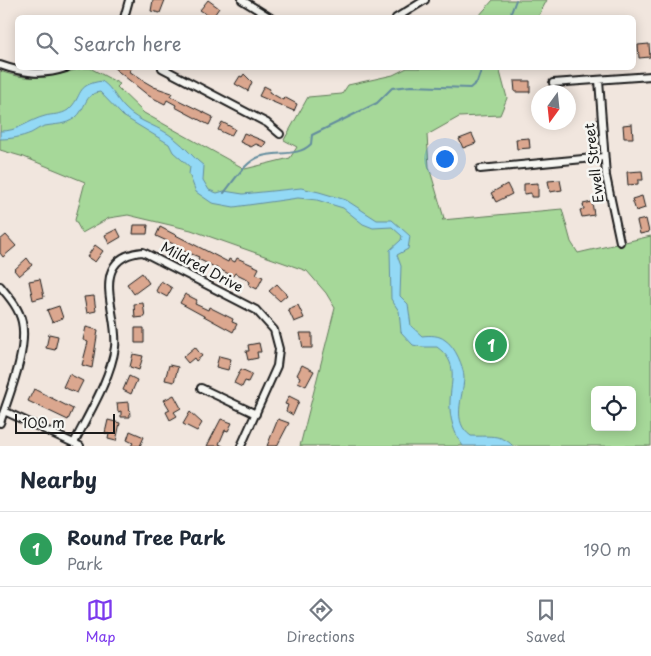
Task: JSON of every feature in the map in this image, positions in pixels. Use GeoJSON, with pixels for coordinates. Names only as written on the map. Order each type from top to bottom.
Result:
{"type":"FeatureCollection","features":[{"type":"Feature","properties":{"kind":"street"},"geometry":{"type":"LineString","coordinates":[[126,15],[130,0]]}},
{"type":"Feature","properties":{"kind":"street"},"geometry":{"type":"LineString","coordinates":[[242,0],[266,15]]}},
{"type":"Feature","properties":{"kind":"street"},"geometry":{"type":"LineString","coordinates":[[401,15],[425,0]]}},
{"type":"Feature","properties":{"kind":"street"},"geometry":{"type":"LineString","coordinates":[[0,65],[15,69]]}},
{"type":"Feature","properties":{"kind":"street"},"geometry":{"type":"LineString","coordinates":[[19,70],[30,73],[59,70]]}},
{"type":"Feature","properties":{"kind":"street"},"geometry":{"type":"LineString","coordinates":[[166,70],[267,123],[280,134]]}},
{"type":"Feature","properties":{"kind":"street"},"geometry":{"type":"LineString","coordinates":[[553,83],[651,76]]}},
{"type":"Feature","properties":{"kind":"street","name":"Ewell Street"},"geometry":{"type":"LineString","coordinates":[[599,80],[604,157],[620,242]]}},
{"type":"Feature","properties":{"kind":"street"},"geometry":{"type":"LineString","coordinates":[[480,169],[604,157]]}},
{"type":"Feature","properties":{"kind":"street","name":"Mildred Drive"},"geometry":{"type":"LineString","coordinates":[[77,445],[113,357],[116,333],[109,284],[111,271],[120,259],[133,253],[150,254],[256,310],[269,322],[277,339],[279,357],[275,372],[241,446]]}},
{"type":"Feature","properties":{"kind":"street"},"geometry":{"type":"LineString","coordinates":[[0,286],[18,310],[23,330],[18,363],[0,423]]}},
{"type":"Feature","properties":{"kind":"street"},"geometry":{"type":"LineString","coordinates":[[201,388],[256,414]]}},
{"type":"Feature","properties":{"kind":"street"},"geometry":{"type":"LineString","coordinates":[[4,410],[77,445]]}},
{"type":"Feature","properties":{"kind":"green space"},"geometry":{"type":"Polygon","coordinates":[[[493,0],[547,0],[539,15],[480,15],[493,0]]]}},
{"type":"Feature","properties":{"kind":"green space"},"geometry":{"type":"Polygon","coordinates":[[[75,70],[94,70],[120,84],[117,87],[144,113],[245,169],[290,158],[297,147],[284,140],[308,97],[342,94],[348,85],[393,75],[403,70],[500,70],[507,98],[500,115],[459,117],[427,135],[429,167],[444,218],[442,220],[562,209],[571,242],[578,253],[651,236],[651,446],[300,446],[335,308],[326,293],[307,271],[191,230],[128,215],[109,218],[82,233],[75,220],[85,182],[24,157],[0,150],[0,71],[22,77],[42,77],[75,70]]]}},
{"type":"Feature","properties":{"kind":"water"},"geometry":{"type":"Polygon","coordinates":[[[102,81],[131,113],[179,142],[204,166],[203,180],[209,190],[217,193],[224,191],[243,194],[301,188],[346,200],[377,220],[392,220],[410,236],[408,249],[397,255],[401,266],[400,296],[408,304],[411,326],[422,336],[440,337],[445,340],[452,347],[461,363],[464,378],[460,409],[461,424],[471,436],[499,437],[513,446],[463,446],[460,441],[450,413],[452,372],[448,359],[437,347],[413,345],[401,332],[399,311],[391,299],[390,250],[401,240],[402,236],[392,227],[373,228],[363,224],[343,208],[317,200],[298,198],[234,207],[212,203],[196,192],[189,174],[190,167],[173,152],[169,144],[123,116],[100,92],[91,95],[79,115],[71,120],[43,127],[20,137],[0,139],[0,131],[12,130],[39,118],[65,112],[73,105],[83,88],[102,81]]]}},
{"type":"Feature","properties":{"kind":"building"},"geometry":{"type":"Polygon","coordinates":[[[153,0],[165,0],[160,13],[151,11],[153,0]]]}},
{"type":"Feature","properties":{"kind":"building"},"geometry":{"type":"Polygon","coordinates":[[[208,0],[219,8],[214,15],[208,15],[200,10],[208,0]]]}},
{"type":"Feature","properties":{"kind":"building"},"geometry":{"type":"Polygon","coordinates":[[[649,44],[650,57],[639,58],[638,45],[649,44]]]}},
{"type":"Feature","properties":{"kind":"building"},"geometry":{"type":"Polygon","coordinates":[[[116,70],[130,70],[154,87],[172,93],[170,96],[213,117],[209,125],[175,107],[176,105],[167,100],[165,104],[149,96],[116,70]]]}},
{"type":"Feature","properties":{"kind":"building"},"geometry":{"type":"Polygon","coordinates":[[[244,74],[252,82],[248,91],[235,84],[240,76],[242,77],[244,74]]]}},
{"type":"Feature","properties":{"kind":"building"},"geometry":{"type":"Polygon","coordinates":[[[514,81],[530,81],[530,92],[515,92],[514,81]]]}},
{"type":"Feature","properties":{"kind":"building"},"geometry":{"type":"Polygon","coordinates":[[[264,86],[270,89],[269,92],[283,100],[284,97],[297,104],[294,111],[259,96],[264,86]]]}},
{"type":"Feature","properties":{"kind":"building"},"geometry":{"type":"Polygon","coordinates":[[[222,122],[235,129],[231,136],[218,130],[222,122]]]}},
{"type":"Feature","properties":{"kind":"building"},"geometry":{"type":"Polygon","coordinates":[[[632,124],[633,138],[624,138],[623,125],[632,124]]]}},
{"type":"Feature","properties":{"kind":"building"},"geometry":{"type":"Polygon","coordinates":[[[244,133],[266,142],[263,147],[256,144],[251,147],[240,142],[244,133]]]}},
{"type":"Feature","properties":{"kind":"building"},"geometry":{"type":"Polygon","coordinates":[[[472,134],[476,143],[463,148],[459,139],[472,134]]]}},
{"type":"Feature","properties":{"kind":"building"},"geometry":{"type":"Polygon","coordinates":[[[529,138],[530,148],[517,149],[516,139],[529,138]]]}},
{"type":"Feature","properties":{"kind":"building"},"geometry":{"type":"Polygon","coordinates":[[[642,171],[643,180],[638,180],[638,184],[628,185],[627,172],[642,171]]]}},
{"type":"Feature","properties":{"kind":"building"},"geometry":{"type":"Polygon","coordinates":[[[560,180],[562,190],[550,192],[548,181],[560,180]]]}},
{"type":"Feature","properties":{"kind":"building"},"geometry":{"type":"Polygon","coordinates":[[[538,183],[538,197],[531,197],[531,193],[524,194],[524,184],[538,183]]]}},
{"type":"Feature","properties":{"kind":"building"},"geometry":{"type":"Polygon","coordinates":[[[507,184],[512,194],[496,202],[491,193],[507,184]]]}},
{"type":"Feature","properties":{"kind":"building"},"geometry":{"type":"Polygon","coordinates":[[[642,196],[645,208],[636,211],[632,199],[642,196]]]}},
{"type":"Feature","properties":{"kind":"building"},"geometry":{"type":"Polygon","coordinates":[[[592,202],[594,215],[582,217],[580,210],[584,209],[583,204],[592,202]]]}},
{"type":"Feature","properties":{"kind":"building"},"geometry":{"type":"Polygon","coordinates":[[[646,219],[649,232],[640,234],[637,221],[646,219]]]}},
{"type":"Feature","properties":{"kind":"building"},"geometry":{"type":"Polygon","coordinates":[[[134,225],[148,225],[147,234],[133,234],[134,225]]]}},
{"type":"Feature","properties":{"kind":"building"},"geometry":{"type":"Polygon","coordinates":[[[160,227],[228,262],[229,259],[235,262],[237,258],[259,268],[256,274],[263,277],[257,289],[249,285],[250,282],[245,278],[235,273],[233,276],[156,236],[160,227]]]}},
{"type":"Feature","properties":{"kind":"building"},"geometry":{"type":"Polygon","coordinates":[[[117,229],[121,237],[109,244],[105,235],[117,229]]]}},
{"type":"Feature","properties":{"kind":"building"},"geometry":{"type":"Polygon","coordinates":[[[6,235],[16,246],[3,257],[0,253],[0,240],[6,235]]]}},
{"type":"Feature","properties":{"kind":"building"},"geometry":{"type":"Polygon","coordinates":[[[95,245],[103,251],[95,262],[87,257],[95,245]]]}},
{"type":"Feature","properties":{"kind":"building"},"geometry":{"type":"Polygon","coordinates":[[[27,258],[32,265],[19,276],[14,270],[27,258]]]}},
{"type":"Feature","properties":{"kind":"building"},"geometry":{"type":"Polygon","coordinates":[[[142,273],[149,283],[134,294],[127,284],[142,273]]]}},
{"type":"Feature","properties":{"kind":"building"},"geometry":{"type":"Polygon","coordinates":[[[40,279],[44,297],[33,300],[29,281],[40,279]]]}},
{"type":"Feature","properties":{"kind":"building"},"geometry":{"type":"Polygon","coordinates":[[[161,281],[172,288],[167,297],[156,291],[161,281]]]}},
{"type":"Feature","properties":{"kind":"building"},"geometry":{"type":"Polygon","coordinates":[[[277,284],[287,295],[280,301],[269,291],[277,284]]]}},
{"type":"Feature","properties":{"kind":"building"},"geometry":{"type":"Polygon","coordinates":[[[185,294],[197,300],[195,304],[208,310],[209,307],[233,319],[232,322],[237,324],[233,332],[180,303],[185,294]]]}},
{"type":"Feature","properties":{"kind":"building"},"geometry":{"type":"Polygon","coordinates":[[[94,296],[96,311],[87,313],[84,297],[94,296]]]}},
{"type":"Feature","properties":{"kind":"building"},"geometry":{"type":"Polygon","coordinates":[[[143,303],[145,317],[135,318],[134,304],[143,303]]]}},
{"type":"Feature","properties":{"kind":"building"},"geometry":{"type":"Polygon","coordinates":[[[298,305],[304,318],[294,322],[288,309],[298,305]]]}},
{"type":"Feature","properties":{"kind":"building"},"geometry":{"type":"Polygon","coordinates":[[[59,306],[63,318],[52,322],[47,310],[59,306]]]}},
{"type":"Feature","properties":{"kind":"building"},"geometry":{"type":"Polygon","coordinates":[[[86,327],[98,330],[92,368],[82,365],[88,342],[83,340],[86,327]]]}},
{"type":"Feature","properties":{"kind":"building"},"geometry":{"type":"Polygon","coordinates":[[[135,328],[144,328],[144,343],[135,343],[135,328]]]}},
{"type":"Feature","properties":{"kind":"building"},"geometry":{"type":"Polygon","coordinates":[[[300,333],[312,333],[312,348],[303,348],[300,333]]]}},
{"type":"Feature","properties":{"kind":"building"},"geometry":{"type":"Polygon","coordinates":[[[49,334],[58,336],[55,350],[46,348],[49,334]]]}},
{"type":"Feature","properties":{"kind":"building"},"geometry":{"type":"Polygon","coordinates":[[[259,343],[261,352],[257,352],[258,358],[248,360],[246,351],[249,351],[248,345],[259,343]]]}},
{"type":"Feature","properties":{"kind":"building"},"geometry":{"type":"Polygon","coordinates":[[[195,347],[202,356],[196,361],[194,358],[188,363],[183,357],[195,347]]]}},
{"type":"Feature","properties":{"kind":"building"},"geometry":{"type":"Polygon","coordinates":[[[133,354],[143,356],[139,370],[130,367],[133,354]]]}},
{"type":"Feature","properties":{"kind":"building"},"geometry":{"type":"Polygon","coordinates":[[[219,356],[231,359],[228,370],[216,367],[219,356]]]}},
{"type":"Feature","properties":{"kind":"building"},"geometry":{"type":"Polygon","coordinates":[[[169,365],[178,367],[174,382],[165,380],[169,365]]]}},
{"type":"Feature","properties":{"kind":"building"},"geometry":{"type":"Polygon","coordinates":[[[302,365],[314,371],[306,386],[298,382],[300,377],[297,375],[302,365]]]}},
{"type":"Feature","properties":{"kind":"building"},"geometry":{"type":"Polygon","coordinates":[[[241,369],[252,374],[248,382],[245,381],[242,387],[234,383],[241,369]]]}},
{"type":"Feature","properties":{"kind":"building"},"geometry":{"type":"Polygon","coordinates":[[[69,374],[83,381],[77,393],[63,387],[69,374]]]}},
{"type":"Feature","properties":{"kind":"building"},"geometry":{"type":"Polygon","coordinates":[[[129,376],[137,380],[131,394],[123,390],[129,376]]]}},
{"type":"Feature","properties":{"kind":"building"},"geometry":{"type":"Polygon","coordinates":[[[34,389],[73,409],[68,420],[28,401],[34,389]]]}},
{"type":"Feature","properties":{"kind":"building"},"geometry":{"type":"Polygon","coordinates":[[[174,395],[181,408],[174,412],[177,416],[170,420],[166,412],[170,410],[164,400],[174,395]]]}},
{"type":"Feature","properties":{"kind":"building"},"geometry":{"type":"Polygon","coordinates":[[[289,396],[299,401],[293,415],[286,411],[288,405],[285,404],[289,396]]]}},
{"type":"Feature","properties":{"kind":"building"},"geometry":{"type":"Polygon","coordinates":[[[129,402],[130,417],[121,417],[121,411],[118,412],[117,403],[129,402]]]}},
{"type":"Feature","properties":{"kind":"building"},"geometry":{"type":"Polygon","coordinates":[[[190,412],[202,423],[197,431],[183,424],[190,412]]]}},
{"type":"Feature","properties":{"kind":"building"},"geometry":{"type":"Polygon","coordinates":[[[221,419],[232,423],[228,431],[225,430],[219,444],[223,446],[207,446],[221,419]]]}},
{"type":"Feature","properties":{"kind":"building"},"geometry":{"type":"Polygon","coordinates":[[[278,419],[289,423],[277,446],[267,446],[278,419]]]}},
{"type":"Feature","properties":{"kind":"building"},"geometry":{"type":"Polygon","coordinates":[[[108,420],[120,423],[116,441],[108,439],[109,434],[105,433],[108,420]]]}},
{"type":"Feature","properties":{"kind":"building"},"geometry":{"type":"Polygon","coordinates":[[[130,431],[144,437],[140,446],[131,446],[133,443],[127,440],[130,431]]]}},
{"type":"Feature","properties":{"kind":"waterway"},"geometry":{"type":"LineString","coordinates":[[510,15],[516,0]]}},
{"type":"Feature","properties":{"kind":"waterway"},"geometry":{"type":"LineString","coordinates":[[224,193],[249,163],[266,155],[300,151],[311,144],[312,135],[377,103],[392,88],[411,86],[470,88],[477,82],[481,70]]}},
{"type":"Feature","properties":{"kind":"place","name":"Round Tree Park"},"geometry":{"type":"Point","coordinates":[491,345]}}]}
